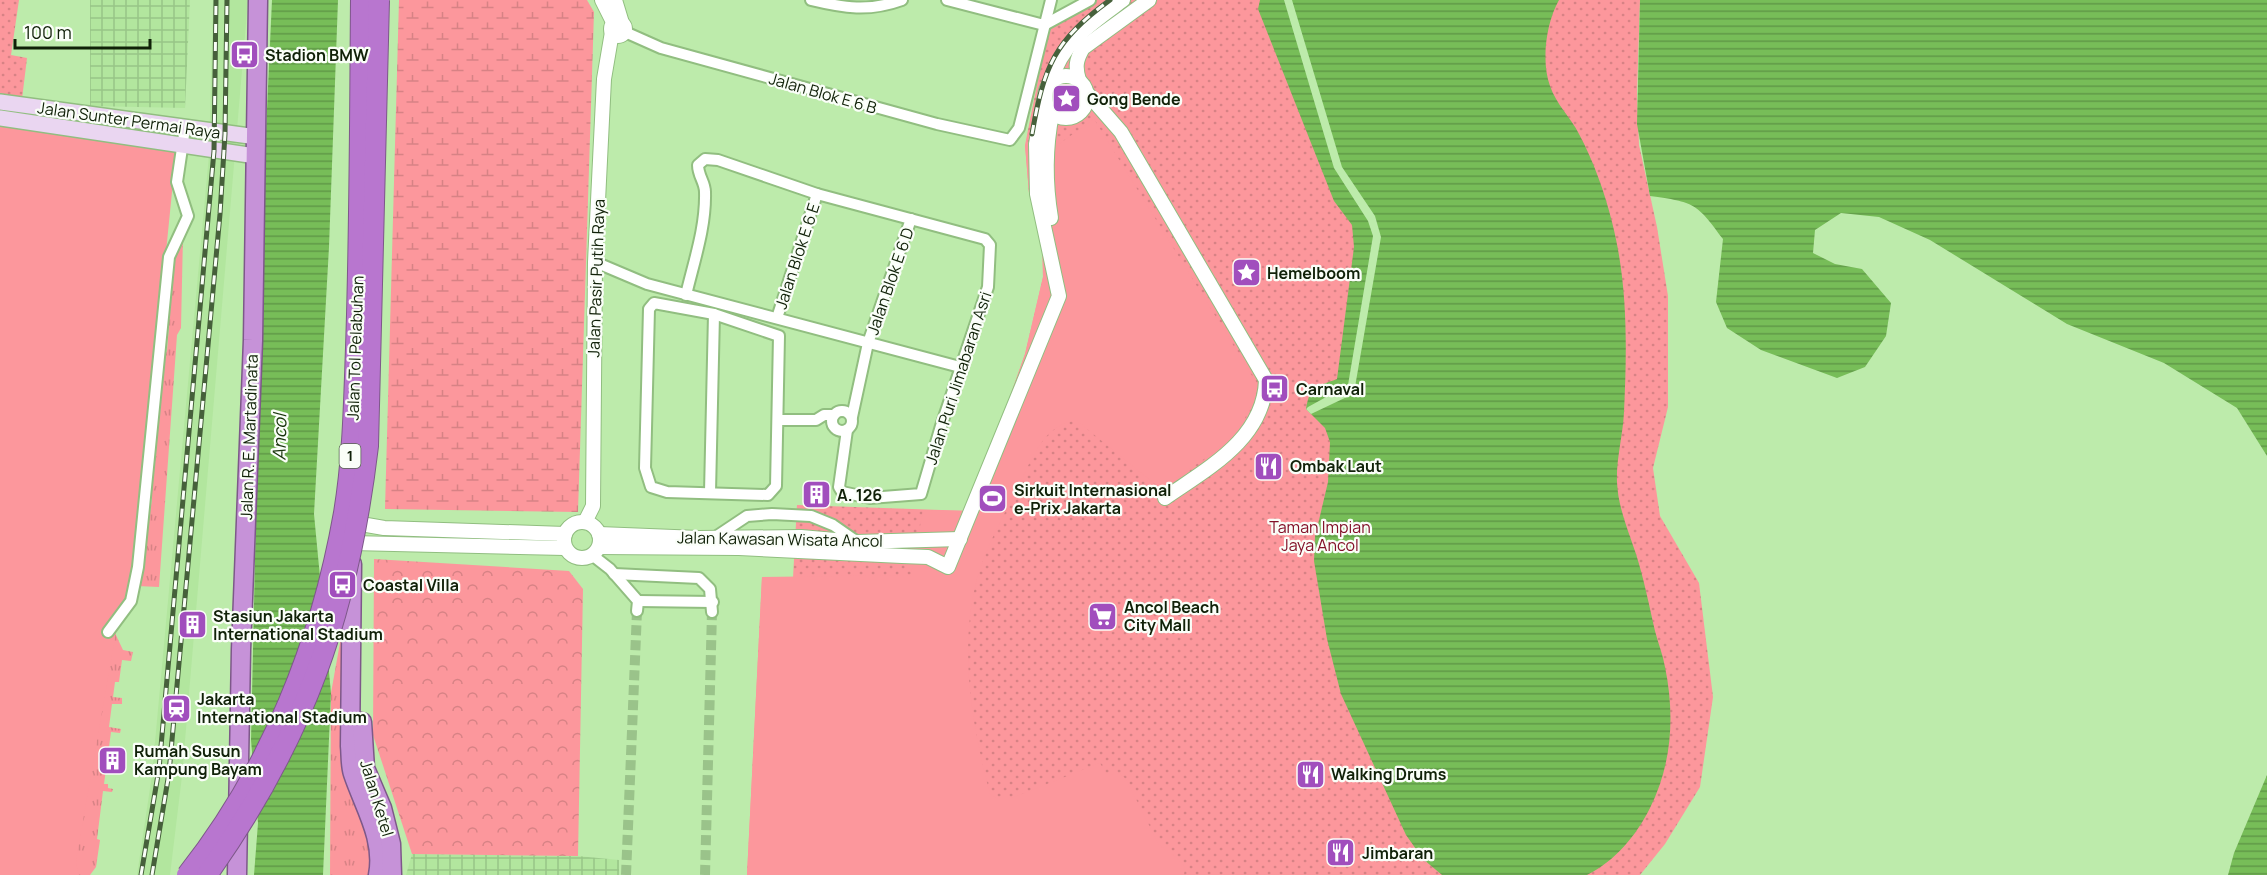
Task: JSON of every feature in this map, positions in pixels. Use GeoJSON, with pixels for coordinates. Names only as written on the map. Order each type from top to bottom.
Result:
{"type":"FeatureCollection","features":[{"type":"Feature","properties":{"kind":"highway","name":"Jalan R. E. Martadinata"},"geometry":{"type":"LineString","coordinates":[[237,875],[257,137],[258,0]]}},
{"type":"Feature","properties":{"kind":"highway"},"geometry":{"type":"LineString","coordinates":[[357,533],[360,0]]}},
{"type":"Feature","properties":{"kind":"highway","name":"Jalan Tol Pelabuhan"},"geometry":{"type":"LineString","coordinates":[[187,875],[236,805],[260,764],[288,705],[321,614],[344,511],[353,423],[357,308],[360,0]]}},
{"type":"Feature","properties":{"kind":"highway"},"geometry":{"type":"LineString","coordinates":[[357,533],[372,207],[378,0]]}},
{"type":"Feature","properties":{"kind":"highway","name":"Jalan Tol Pelabuhan"},"geometry":{"type":"LineString","coordinates":[[207,875],[247,818],[306,704],[326,651],[349,571],[360,512],[368,446],[378,0]]}},
{"type":"Feature","properties":{"kind":"highway","name":"Jalan Ketel"},"geometry":{"type":"LineString","coordinates":[[357,533],[350,746],[352,772],[370,815],[379,847],[378,875]]}},
{"type":"Feature","properties":{"kind":"highway","name":"Jalan Ketel"},"geometry":{"type":"LineString","coordinates":[[357,533],[362,741],[365,768],[382,808],[391,844],[393,875]]}},
{"type":"Feature","properties":{"kind":"main road","name":"Jalan Sunter Permai Raya"},"geometry":{"type":"LineString","coordinates":[[0,102],[257,137]]}},
{"type":"Feature","properties":{"kind":"main road","name":"Jalan Sunter Permai Raya"},"geometry":{"type":"LineString","coordinates":[[0,118],[256,156]]}},
{"type":"Feature","properties":{"kind":"main road"},"geometry":{"type":"LineString","coordinates":[[160,141],[166,131],[161,124]]}},
{"type":"Feature","properties":{"kind":"street"},"geometry":{"type":"LineString","coordinates":[[602,0],[618,28]]}},
{"type":"Feature","properties":{"kind":"street","name":"Jalan Pasir Putih Raya"},"geometry":{"type":"LineString","coordinates":[[585,522],[593,506],[596,262],[604,79],[618,28],[615,0]]}},
{"type":"Feature","properties":{"kind":"street"},"geometry":{"type":"LineString","coordinates":[[811,0],[863,10],[902,0]]}},
{"type":"Feature","properties":{"kind":"street"},"geometry":{"type":"LineString","coordinates":[[947,0],[1044,25],[1090,0]]}},
{"type":"Feature","properties":{"kind":"street"},"geometry":{"type":"LineString","coordinates":[[1044,25],[1052,0]]}},
{"type":"Feature","properties":{"kind":"street"},"geometry":{"type":"LineString","coordinates":[[960,539],[1059,297],[1037,194],[1036,144],[1044,100],[1062,54],[1075,36],[1122,0]]}},
{"type":"Feature","properties":{"kind":"street"},"geometry":{"type":"LineString","coordinates":[[1149,0],[1083,48],[1077,64],[1080,80],[1086,99],[1121,132],[1266,380],[1266,395],[1260,412],[1240,442],[1222,458],[1163,497]]}},
{"type":"Feature","properties":{"kind":"street","name":"Jalan Blok E 6 B"},"geometry":{"type":"LineString","coordinates":[[618,28],[661,48],[937,124],[1001,140],[1010,140],[1018,128],[1044,25]]}},
{"type":"Feature","properties":{"kind":"street"},"geometry":{"type":"LineString","coordinates":[[1051,81],[1065,75],[1080,80]]}},
{"type":"Feature","properties":{"kind":"street"},"geometry":{"type":"LineString","coordinates":[[1052,114],[1068,119],[1077,115],[1086,99]]}},
{"type":"Feature","properties":{"kind":"street"},"geometry":{"type":"LineString","coordinates":[[1044,100],[1052,114],[1046,144],[1046,190],[1056,250],[1056,276]]}},
{"type":"Feature","properties":{"kind":"street"},"geometry":{"type":"LineString","coordinates":[[108,632],[131,601],[138,567],[169,257],[188,216],[177,182],[186,128]]}},
{"type":"Feature","properties":{"kind":"street","name":"Jalan Puri Jimabaran Asri"},"geometry":{"type":"LineString","coordinates":[[686,295],[704,226],[705,184],[699,175],[698,165],[705,159],[718,160],[818,194],[981,237],[990,245],[988,287],[960,367],[921,494],[870,498],[844,494],[839,487],[847,430]]}},
{"type":"Feature","properties":{"kind":"street","name":"Jalan Blok E 6 E"},"geometry":{"type":"LineString","coordinates":[[777,318],[818,194]]}},
{"type":"Feature","properties":{"kind":"street","name":"Jalan Blok E 6 D"},"geometry":{"type":"LineString","coordinates":[[852,417],[868,343],[911,219]]}},
{"type":"Feature","properties":{"kind":"street"},"geometry":{"type":"LineString","coordinates":[[596,262],[647,284],[960,367]]}},
{"type":"Feature","properties":{"kind":"street"},"geometry":{"type":"LineString","coordinates":[[654,303],[714,314],[779,336],[776,486],[768,495],[655,491],[647,480],[649,309],[654,303]]}},
{"type":"Feature","properties":{"kind":"street"},"geometry":{"type":"LineString","coordinates":[[710,492],[714,314]]}},
{"type":"Feature","properties":{"kind":"street"},"geometry":{"type":"LineString","coordinates":[[779,420],[816,420],[824,415],[833,420],[837,430],[847,430],[852,424],[852,417],[846,411],[833,420]]}},
{"type":"Feature","properties":{"kind":"street"},"geometry":{"type":"LineString","coordinates":[[714,538],[747,516],[772,514],[811,516],[822,520],[857,542]]}},
{"type":"Feature","properties":{"kind":"street"},"geometry":{"type":"LineString","coordinates":[[565,541],[573,525],[585,522],[594,526],[597,546],[614,574],[638,606],[713,607],[710,589],[699,578],[614,574]]}},
{"type":"Feature","properties":{"kind":"street"},"geometry":{"type":"LineString","coordinates":[[357,533],[384,528],[565,541],[579,558],[597,546]]}},
{"type":"Feature","properties":{"kind":"street","name":"Jalan Kawasan Wisata Ancol"},"geometry":{"type":"LineString","coordinates":[[801,537],[857,542],[960,539],[948,567],[928,557],[902,555],[750,548],[597,546],[714,538],[801,537]]}},
{"type":"Feature","properties":{"kind":"street"},"geometry":{"type":"LineString","coordinates":[[902,555],[904,541]]}},
{"type":"Feature","properties":{"kind":"shaded area"},"geometry":{"type":"Polygon","coordinates":[[[90,0],[190,0],[185,108],[90,106],[90,0]]]}},
{"type":"Feature","properties":{"kind":"shaded area"},"geometry":{"type":"Polygon","coordinates":[[[213,0],[248,0],[182,776],[170,875],[137,875],[152,775],[209,155],[213,0]]]}},
{"type":"Feature","properties":{"kind":"shaded area"},"geometry":{"type":"Polygon","coordinates":[[[412,854],[578,856],[619,860],[619,875],[406,875],[412,854]]]}},
{"type":"Feature","properties":{"kind":"green space"},"geometry":{"type":"Polygon","coordinates":[[[0,0],[19,0],[11,55],[27,58],[22,99],[0,95],[0,0]]]}},
{"type":"Feature","properties":{"kind":"green space"},"geometry":{"type":"Polygon","coordinates":[[[399,0],[587,0],[594,12],[578,512],[385,509],[399,0]]]}},
{"type":"Feature","properties":{"kind":"green space","name":"Taman Impian Jaya Ancol"},"geometry":{"type":"Polygon","coordinates":[[[1091,0],[1640,0],[1637,93],[1639,145],[1657,227],[1668,296],[1668,407],[1653,468],[1660,516],[1699,583],[1713,697],[1700,787],[1665,844],[1640,875],[747,875],[762,577],[793,578],[797,505],[970,511],[1025,354],[1043,277],[1042,228],[1029,193],[1025,145],[1048,30],[1091,0]]]}},
{"type":"Feature","properties":{"kind":"green space","name":"Sirkuit Internasional e-Prix Jakarta"},"geometry":{"type":"Polygon","coordinates":[[[1094,119],[1259,387],[1237,436],[1161,489],[1076,420],[1065,423],[1048,435],[1036,451],[998,527],[985,555],[976,584],[970,614],[968,644],[972,705],[990,794],[998,799],[1009,799],[1100,763],[1107,775],[1119,773],[1126,779],[1159,845],[1176,857],[1185,867],[1184,875],[747,875],[762,577],[911,575],[923,510],[969,511],[1025,354],[1043,277],[1042,228],[1029,193],[1025,145],[1059,144],[1094,119]]]}},
{"type":"Feature","properties":{"kind":"green space"},"geometry":{"type":"Polygon","coordinates":[[[0,126],[176,152],[139,522],[127,598],[116,632],[77,855],[76,864],[79,875],[0,875],[0,126]]]}},
{"type":"Feature","properties":{"kind":"green space"},"geometry":{"type":"Polygon","coordinates":[[[183,236],[181,328],[177,335],[159,587],[137,586],[152,500],[149,490],[162,357],[167,351],[169,326],[165,322],[170,258],[183,236]]]}},
{"type":"Feature","properties":{"kind":"green space"},"geometry":{"type":"Polygon","coordinates":[[[374,559],[569,571],[583,589],[578,856],[412,854],[373,735],[374,559]]]}},
{"type":"Feature","properties":{"kind":"green space"},"geometry":{"type":"Polygon","coordinates":[[[343,626],[373,851],[370,875],[330,875],[331,693],[343,626]]]}},
{"type":"Feature","properties":{"kind":"green space"},"geometry":{"type":"Polygon","coordinates":[[[114,631],[123,650],[133,652],[131,661],[122,660],[119,682],[115,682],[113,697],[122,698],[122,704],[112,704],[109,727],[121,729],[120,733],[111,732],[104,784],[108,784],[108,788],[113,789],[112,792],[103,791],[96,867],[90,875],[61,875],[114,631]]]}},
{"type":"Feature","properties":{"kind":"water","name":"Ancol"},"geometry":{"type":"Polygon","coordinates":[[[272,0],[338,0],[329,247],[314,514],[331,693],[323,875],[254,875],[258,823],[251,740],[263,197],[272,0]]]}},
{"type":"Feature","properties":{"kind":"water"},"geometry":{"type":"Polygon","coordinates":[[[1260,0],[1559,0],[1546,42],[1547,76],[1553,93],[1576,128],[1594,166],[1606,200],[1617,245],[1624,292],[1626,340],[1624,412],[1617,482],[1619,500],[1642,573],[1663,658],[1670,703],[1670,739],[1667,757],[1650,808],[1624,847],[1607,863],[1587,875],[1442,875],[1423,859],[1406,835],[1341,694],[1327,639],[1314,561],[1315,537],[1328,482],[1330,442],[1325,428],[1306,409],[1310,395],[1315,388],[1337,379],[1354,247],[1352,225],[1334,201],[1258,9],[1260,0]]]}},
{"type":"Feature","properties":{"kind":"water"},"geometry":{"type":"Polygon","coordinates":[[[1640,0],[2267,0],[2267,456],[2237,408],[2164,363],[2067,324],[1930,240],[1879,217],[1841,213],[1815,230],[1813,253],[1835,264],[1862,269],[1891,303],[1886,336],[1865,367],[1837,378],[1761,350],[1727,328],[1716,302],[1723,239],[1707,218],[1693,206],[1676,200],[1650,196],[1637,124],[1640,0]]]}},
{"type":"Feature","properties":{"kind":"water"},"geometry":{"type":"Polygon","coordinates":[[[2267,775],[2267,875],[2228,875],[2234,853],[2267,775]]]}},
{"type":"Feature","properties":{"kind":"pier"},"geometry":{"type":"Polygon","coordinates":[[[1284,0],[1292,0],[1342,167],[1375,216],[1381,237],[1355,387],[1349,396],[1311,414],[1306,409],[1308,407],[1348,385],[1373,236],[1368,221],[1334,168],[1284,0]]]}},
{"type":"Feature","properties":{"kind":"tunnel"},"geometry":{"type":"LineString","coordinates":[[626,875],[637,611]]}},
{"type":"Feature","properties":{"kind":"tunnel"},"geometry":{"type":"LineString","coordinates":[[705,875],[712,612]]}},
{"type":"Feature","properties":{"kind":"railway"},"geometry":{"type":"LineString","coordinates":[[141,875],[159,769],[214,151],[216,0]]}},
{"type":"Feature","properties":{"kind":"railway"},"geometry":{"type":"LineString","coordinates":[[152,875],[169,773],[220,214],[225,134],[227,0]]}},
{"type":"Feature","properties":{"kind":"railway"},"geometry":{"type":"LineString","coordinates":[[1032,134],[1041,90],[1054,57],[1076,29],[1110,0]]}},
{"type":"Feature","properties":{"kind":"place","name":"Stadion BMW"},"geometry":{"type":"Point","coordinates":[244,55]}},
{"type":"Feature","properties":{"kind":"place","name":"Gong Bende"},"geometry":{"type":"Point","coordinates":[1066,99]}},
{"type":"Feature","properties":{"kind":"place","name":"Hemelboom"},"geometry":{"type":"Point","coordinates":[1246,273]}},
{"type":"Feature","properties":{"kind":"place","name":"Carnaval"},"geometry":{"type":"Point","coordinates":[1275,389]}},
{"type":"Feature","properties":{"kind":"place","name":"Ombak Laut"},"geometry":{"type":"Point","coordinates":[1269,466]}},
{"type":"Feature","properties":{"kind":"place","name":"A. 126"},"geometry":{"type":"Point","coordinates":[816,495]}},
{"type":"Feature","properties":{"kind":"place","name":"Sirkuit Internasional e-Prix Jakarta"},"geometry":{"type":"Point","coordinates":[993,499]}},
{"type":"Feature","properties":{"kind":"place","name":"Coastal Villa"},"geometry":{"type":"Point","coordinates":[342,585]}},
{"type":"Feature","properties":{"kind":"place","name":"Ancol Beach City Mall"},"geometry":{"type":"Point","coordinates":[1103,616]}},
{"type":"Feature","properties":{"kind":"place","name":"Stasiun Jakarta International Stadium"},"geometry":{"type":"Point","coordinates":[192,625]}},
{"type":"Feature","properties":{"kind":"place","name":"Jakarta International Stadium"},"geometry":{"type":"Point","coordinates":[176,708]}},
{"type":"Feature","properties":{"kind":"place","name":"Rumah Susun Kampung Bayam"},"geometry":{"type":"Point","coordinates":[113,760]}},
{"type":"Feature","properties":{"kind":"place","name":"Walking Drums"},"geometry":{"type":"Point","coordinates":[1310,774]}},
{"type":"Feature","properties":{"kind":"place","name":"Jimbaran"},"geometry":{"type":"Point","coordinates":[1341,853]}}]}
